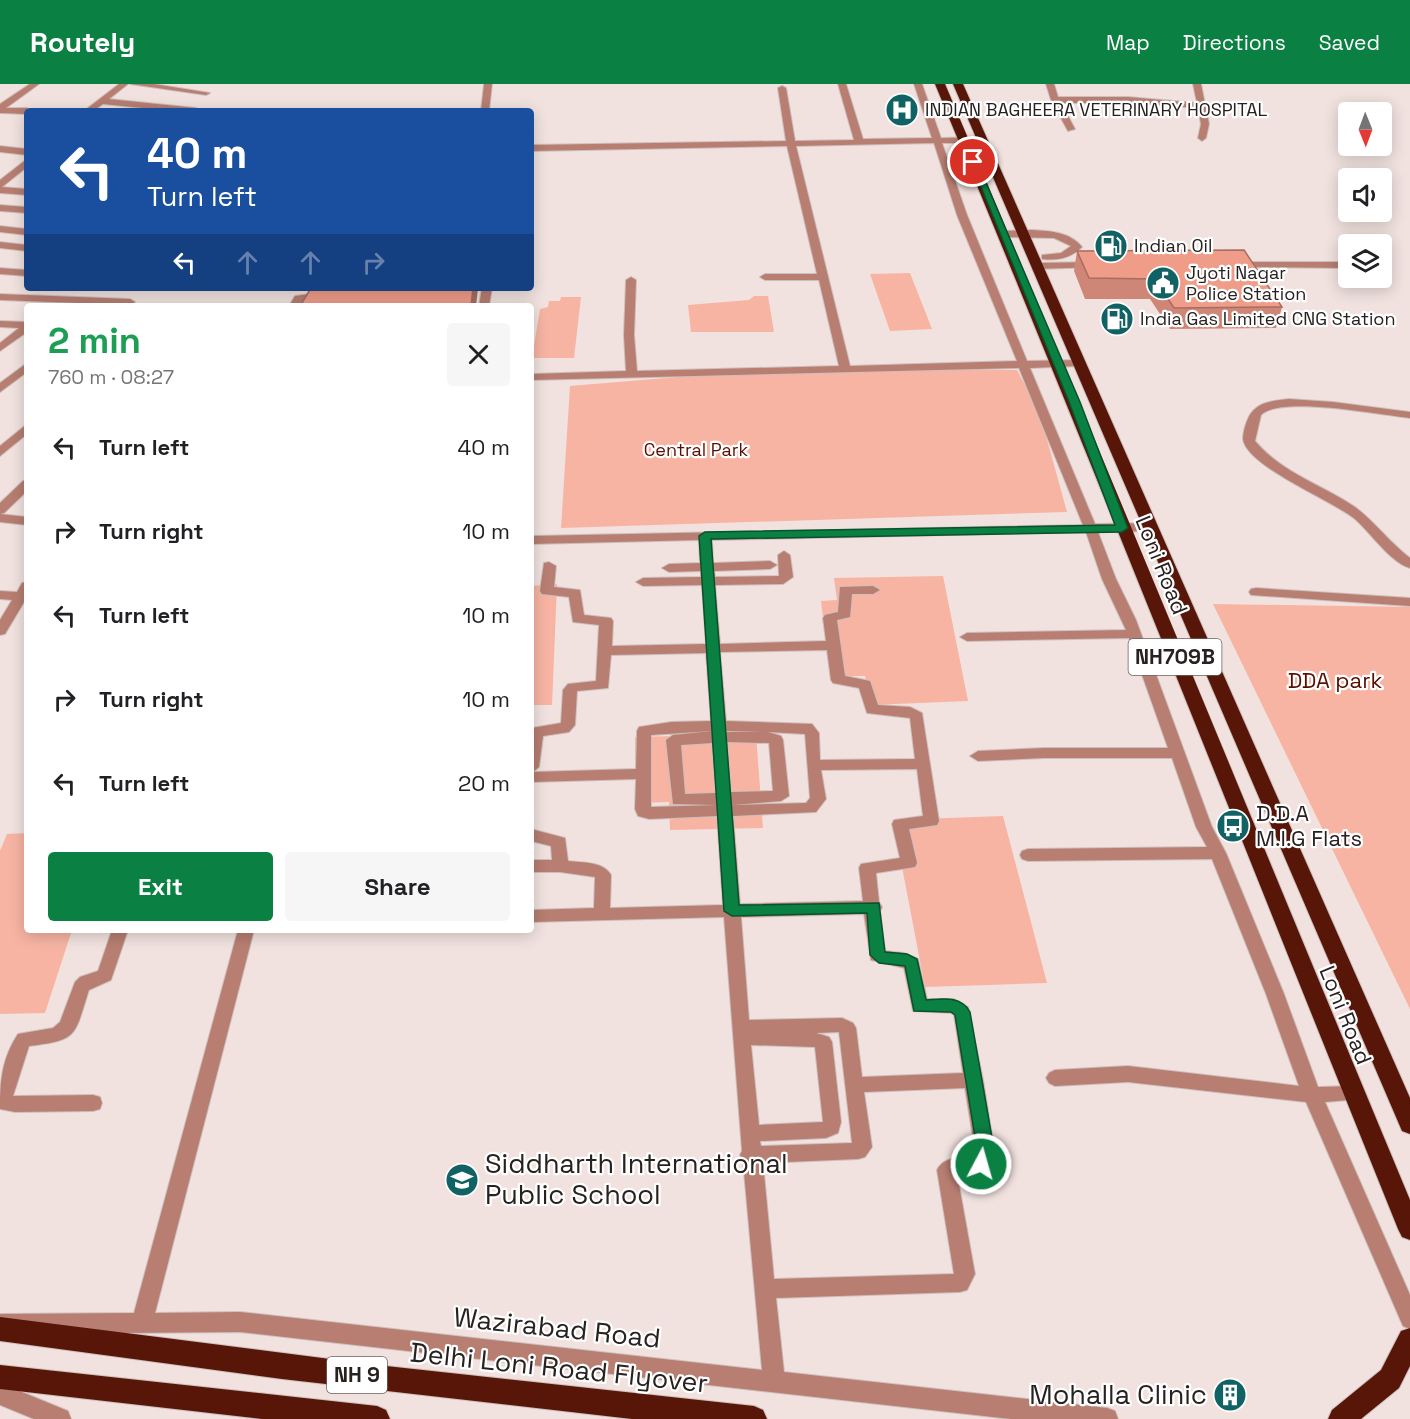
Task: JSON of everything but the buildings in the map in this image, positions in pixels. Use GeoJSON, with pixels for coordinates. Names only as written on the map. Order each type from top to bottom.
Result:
{"type":"FeatureCollection","features":[{"type":"Feature","properties":{"kind":"highway","name":"Loni Road"},"geometry":{"type":"LineString","coordinates":[[940,84],[1058,364],[1122,528],[1410,1229]]}},
{"type":"Feature","properties":{"kind":"highway","name":"Loni Road"},"geometry":{"type":"LineString","coordinates":[[958,84],[1410,1124]]}},
{"type":"Feature","properties":{"kind":"highway","name":"Delhi Loni Road Flyover"},"geometry":{"type":"LineString","coordinates":[[0,1326],[172,1354],[754,1419]]}},
{"type":"Feature","properties":{"kind":"highway"},"geometry":{"type":"LineString","coordinates":[[1341,1419],[1390,1379],[1410,1340]]}},
{"type":"Feature","properties":{"kind":"highway","name":"NH 9"},"geometry":{"type":"LineString","coordinates":[[0,1377],[377,1419]]}},
{"type":"Feature","properties":{"kind":"street"},"geometry":{"type":"LineString","coordinates":[[0,109],[35,84]]}},
{"type":"Feature","properties":{"kind":"street"},"geometry":{"type":"LineString","coordinates":[[92,108],[124,84]]}},
{"type":"Feature","properties":{"kind":"street"},"geometry":{"type":"LineString","coordinates":[[134,84],[206,93]]}},
{"type":"Feature","properties":{"kind":"street"},"geometry":{"type":"LineString","coordinates":[[484,108],[488,84]]}},
{"type":"Feature","properties":{"kind":"street"},"geometry":{"type":"LineString","coordinates":[[842,84],[859,142]]}},
{"type":"Feature","properties":{"kind":"street"},"geometry":{"type":"LineString","coordinates":[[918,84],[962,215],[1091,529],[1109,579],[1129,620],[1175,753],[1204,827],[1218,854],[1275,994],[1312,1095],[1410,1319]]}},
{"type":"Feature","properties":{"kind":"street"},"geometry":{"type":"LineString","coordinates":[[1050,84],[1055,100],[1071,129]]}},
{"type":"Feature","properties":{"kind":"street"},"geometry":{"type":"LineString","coordinates":[[1197,84],[1204,106],[1205,124],[1202,138]]}},
{"type":"Feature","properties":{"kind":"street"},"geometry":{"type":"LineString","coordinates":[[782,88],[791,143],[845,368]]}},
{"type":"Feature","properties":{"kind":"street"},"geometry":{"type":"LineString","coordinates":[[1055,100],[1098,95],[1204,106]]}},
{"type":"Feature","properties":{"kind":"street"},"geometry":{"type":"LineString","coordinates":[[100,101],[167,108]]}},
{"type":"Feature","properties":{"kind":"street"},"geometry":{"type":"LineString","coordinates":[[0,109],[24,111]]}},
{"type":"Feature","properties":{"kind":"street"},"geometry":{"type":"LineString","coordinates":[[534,148],[982,140]]}},
{"type":"Feature","properties":{"kind":"street"},"geometry":{"type":"LineString","coordinates":[[0,149],[24,152]]}},
{"type":"Feature","properties":{"kind":"street"},"geometry":{"type":"LineString","coordinates":[[0,185],[24,165]]}},
{"type":"Feature","properties":{"kind":"street"},"geometry":{"type":"LineString","coordinates":[[0,168],[19,169]]}},
{"type":"Feature","properties":{"kind":"street"},"geometry":{"type":"LineString","coordinates":[[0,190],[24,192]]}},
{"type":"Feature","properties":{"kind":"street"},"geometry":{"type":"LineString","coordinates":[[0,208],[24,210]]}},
{"type":"Feature","properties":{"kind":"street"},"geometry":{"type":"LineString","coordinates":[[0,229],[24,232]]}},
{"type":"Feature","properties":{"kind":"street"},"geometry":{"type":"LineString","coordinates":[[1003,234],[1059,236],[1075,242],[1077,247],[1063,256],[1035,262]]}},
{"type":"Feature","properties":{"kind":"street"},"geometry":{"type":"LineString","coordinates":[[0,245],[24,248]]}},
{"type":"Feature","properties":{"kind":"street"},"geometry":{"type":"LineString","coordinates":[[1035,262],[1109,265]]}},
{"type":"Feature","properties":{"kind":"street"},"geometry":{"type":"LineString","coordinates":[[1229,265],[1338,265]]}},
{"type":"Feature","properties":{"kind":"street"},"geometry":{"type":"LineString","coordinates":[[0,271],[24,273]]}},
{"type":"Feature","properties":{"kind":"street"},"geometry":{"type":"LineString","coordinates":[[765,277],[823,277]]}},
{"type":"Feature","properties":{"kind":"street"},"geometry":{"type":"LineString","coordinates":[[631,280],[628,335],[632,374]]}},
{"type":"Feature","properties":{"kind":"street"},"geometry":{"type":"LineString","coordinates":[[296,303],[299,298],[334,295]]}},
{"type":"Feature","properties":{"kind":"street"},"geometry":{"type":"LineString","coordinates":[[0,297],[111,303]]}},
{"type":"Feature","properties":{"kind":"street"},"geometry":{"type":"LineString","coordinates":[[0,324],[24,326]]}},
{"type":"Feature","properties":{"kind":"street"},"geometry":{"type":"LineString","coordinates":[[0,348],[24,328]]}},
{"type":"Feature","properties":{"kind":"street"},"geometry":{"type":"LineString","coordinates":[[534,376],[1080,363]]}},
{"type":"Feature","properties":{"kind":"street"},"geometry":{"type":"LineString","coordinates":[[3,384],[24,368]]}},
{"type":"Feature","properties":{"kind":"street"},"geometry":{"type":"LineString","coordinates":[[3,384],[24,384]]}},
{"type":"Feature","properties":{"kind":"street"},"geometry":{"type":"LineString","coordinates":[[1410,415],[1304,403],[1268,404],[1255,416],[1249,441],[1278,470],[1351,511],[1410,564]]}},
{"type":"Feature","properties":{"kind":"street"},"geometry":{"type":"LineString","coordinates":[[0,452],[24,431]]}},
{"type":"Feature","properties":{"kind":"street"},"geometry":{"type":"LineString","coordinates":[[0,510],[24,487]]}},
{"type":"Feature","properties":{"kind":"street"},"geometry":{"type":"LineString","coordinates":[[0,518],[24,521]]}},
{"type":"Feature","properties":{"kind":"street"},"geometry":{"type":"LineString","coordinates":[[534,540],[1151,527]]}},
{"type":"Feature","properties":{"kind":"street"},"geometry":{"type":"LineString","coordinates":[[705,536],[750,1155],[774,1381]]}},
{"type":"Feature","properties":{"kind":"street"},"geometry":{"type":"LineString","coordinates":[[669,568],[783,580],[786,577],[784,555]]}},
{"type":"Feature","properties":{"kind":"street"},"geometry":{"type":"LineString","coordinates":[[643,582],[770,565]]}},
{"type":"Feature","properties":{"kind":"street"},"geometry":{"type":"LineString","coordinates":[[534,739],[537,732],[564,728],[568,725],[570,690],[573,687],[603,685],[606,651],[606,621],[578,619],[575,593],[547,591],[549,566]]}},
{"type":"Feature","properties":{"kind":"street"},"geometry":{"type":"LineString","coordinates":[[765,1289],[960,1283],[964,1280],[965,1274],[947,1170],[952,1166],[981,1164],[986,1161],[962,1012],[954,1006],[919,1006],[912,964],[907,960],[884,959],[878,955],[874,907],[867,868],[909,863],[900,824],[931,822],[917,716],[910,712],[872,710],[865,684],[838,680],[830,618],[845,614],[844,590],[873,590]]}},
{"type":"Feature","properties":{"kind":"street"},"geometry":{"type":"LineString","coordinates":[[0,596],[24,591]]}},
{"type":"Feature","properties":{"kind":"street"},"geometry":{"type":"LineString","coordinates":[[0,631],[24,591]]}},
{"type":"Feature","properties":{"kind":"street"},"geometry":{"type":"LineString","coordinates":[[1256,592],[1410,602]]}},
{"type":"Feature","properties":{"kind":"street"},"geometry":{"type":"LineString","coordinates":[[967,636],[1133,634]]}},
{"type":"Feature","properties":{"kind":"street"},"geometry":{"type":"LineString","coordinates":[[606,651],[834,645]]}},
{"type":"Feature","properties":{"kind":"street"},"geometry":{"type":"LineString","coordinates":[[670,727],[768,737],[776,740],[782,794],[778,797],[725,806],[644,812],[641,774],[644,731],[670,727]]}},
{"type":"Feature","properties":{"kind":"street"},"geometry":{"type":"LineString","coordinates":[[807,728],[812,733],[813,765],[818,799],[810,808],[725,806],[678,800],[672,742],[675,739],[720,731],[807,728]]}},
{"type":"Feature","properties":{"kind":"street"},"geometry":{"type":"LineString","coordinates":[[978,756],[1044,753],[1175,753]]}},
{"type":"Feature","properties":{"kind":"street"},"geometry":{"type":"LineString","coordinates":[[813,765],[924,764]]}},
{"type":"Feature","properties":{"kind":"street"},"geometry":{"type":"LineString","coordinates":[[534,777],[641,774]]}},
{"type":"Feature","properties":{"kind":"street"},"geometry":{"type":"LineString","coordinates":[[534,836],[559,842],[560,866]]}},
{"type":"Feature","properties":{"kind":"street"},"geometry":{"type":"LineString","coordinates":[[1028,855],[1218,854]]}},
{"type":"Feature","properties":{"kind":"street"},"geometry":{"type":"LineString","coordinates":[[534,866],[596,870],[603,875],[602,914]]}},
{"type":"Feature","properties":{"kind":"street"},"geometry":{"type":"LineString","coordinates":[[534,916],[874,907]]}},
{"type":"Feature","properties":{"kind":"street"},"geometry":{"type":"LineString","coordinates":[[93,1103],[15,1104],[5,1103],[3,1098],[17,1050],[24,1039],[58,1035],[68,1026],[81,987],[105,975],[119,933]]}},
{"type":"Feature","properties":{"kind":"street"},"geometry":{"type":"LineString","coordinates":[[142,1323],[245,933]]}},
{"type":"Feature","properties":{"kind":"street"},"geometry":{"type":"LineString","coordinates":[[741,1033],[842,1025],[848,1032],[862,1147],[858,1151],[750,1155]]}},
{"type":"Feature","properties":{"kind":"street"},"geometry":{"type":"LineString","coordinates":[[741,1033],[809,1038],[823,1042],[832,1122],[831,1127],[826,1130],[749,1133]]}},
{"type":"Feature","properties":{"kind":"street"},"geometry":{"type":"LineString","coordinates":[[1055,1078],[1128,1074],[1312,1095],[1354,1094]]}},
{"type":"Feature","properties":{"kind":"street"},"geometry":{"type":"LineString","coordinates":[[855,1085],[974,1080]]}},
{"type":"Feature","properties":{"kind":"street","name":"Wazirabad Road"},"geometry":{"type":"LineString","coordinates":[[0,1326],[240,1322],[1107,1419]]}},
{"type":"Feature","properties":{"kind":"street"},"geometry":{"type":"LineString","coordinates":[[0,1394],[60,1419]]}},
{"type":"Feature","properties":{"kind":"green space"},"geometry":{"type":"Polygon","coordinates":[[[910,273],[932,329],[890,331],[870,274],[910,273]]]}},
{"type":"Feature","properties":{"kind":"green space"},"geometry":{"type":"Polygon","coordinates":[[[754,296],[768,296],[774,332],[691,332],[688,305],[749,300],[754,296]]]}},
{"type":"Feature","properties":{"kind":"green space"},"geometry":{"type":"Polygon","coordinates":[[[561,297],[581,297],[574,358],[534,358],[540,309],[548,307],[549,301],[560,301],[561,297]]]}},
{"type":"Feature","properties":{"kind":"green space","name":"Central Park"},"geometry":{"type":"Polygon","coordinates":[[[1017,370],[1040,414],[1067,512],[561,528],[570,386],[690,376],[1017,370]]]}},
{"type":"Feature","properties":{"kind":"green space"},"geometry":{"type":"Polygon","coordinates":[[[943,576],[968,701],[870,705],[865,676],[830,676],[821,601],[837,600],[834,578],[943,576]]]}},
{"type":"Feature","properties":{"kind":"green space"},"geometry":{"type":"Polygon","coordinates":[[[557,584],[552,705],[534,705],[534,586],[557,584]]]}},
{"type":"Feature","properties":{"kind":"green space","name":"DDA park"},"geometry":{"type":"Polygon","coordinates":[[[1213,604],[1410,607],[1410,1009],[1213,604]]]}},
{"type":"Feature","properties":{"kind":"green space"},"geometry":{"type":"Polygon","coordinates":[[[756,734],[763,828],[670,830],[669,802],[635,803],[635,737],[756,734]]]}},
{"type":"Feature","properties":{"kind":"green space"},"geometry":{"type":"Polygon","coordinates":[[[1003,816],[1047,983],[925,987],[893,820],[1003,816]]]}},
{"type":"Feature","properties":{"kind":"green space"},"geometry":{"type":"Polygon","coordinates":[[[24,833],[24,933],[71,933],[45,1013],[0,1014],[0,851],[7,834],[24,833]]]}},
{"type":"Feature","properties":{"kind":"place","name":"INDIAN BAGHEERA VETERINARY HOSPITAL"},"geometry":{"type":"Point","coordinates":[902,110]}},
{"type":"Feature","properties":{"kind":"place","name":"Indian Oil"},"geometry":{"type":"Point","coordinates":[1111,246]}},
{"type":"Feature","properties":{"kind":"place","name":"Jyoti Nagar Police Station"},"geometry":{"type":"Point","coordinates":[1163,283]}},
{"type":"Feature","properties":{"kind":"place","name":"India Gas Limited CNG Station"},"geometry":{"type":"Point","coordinates":[1117,319]}},
{"type":"Feature","properties":{"kind":"place","name":"D.D.A M.I.G Flats"},"geometry":{"type":"Point","coordinates":[1233,826]}},
{"type":"Feature","properties":{"kind":"place","name":"Siddharth International Public School"},"geometry":{"type":"Point","coordinates":[462,1180]}},
{"type":"Feature","properties":{"kind":"place","name":"Mohalla Clinic"},"geometry":{"type":"Point","coordinates":[1230,1395]}},
{"type":"Feature","properties":{"kind":"route"},"geometry":{"type":"LineString","coordinates":[[973,162],[1074,402],[1122,528],[705,536],[715,649],[732,911],[874,907],[878,955],[884,959],[907,960],[912,964],[919,1006],[954,1006],[962,1012],[987,1155],[986,1161],[981,1164]]}}]}
